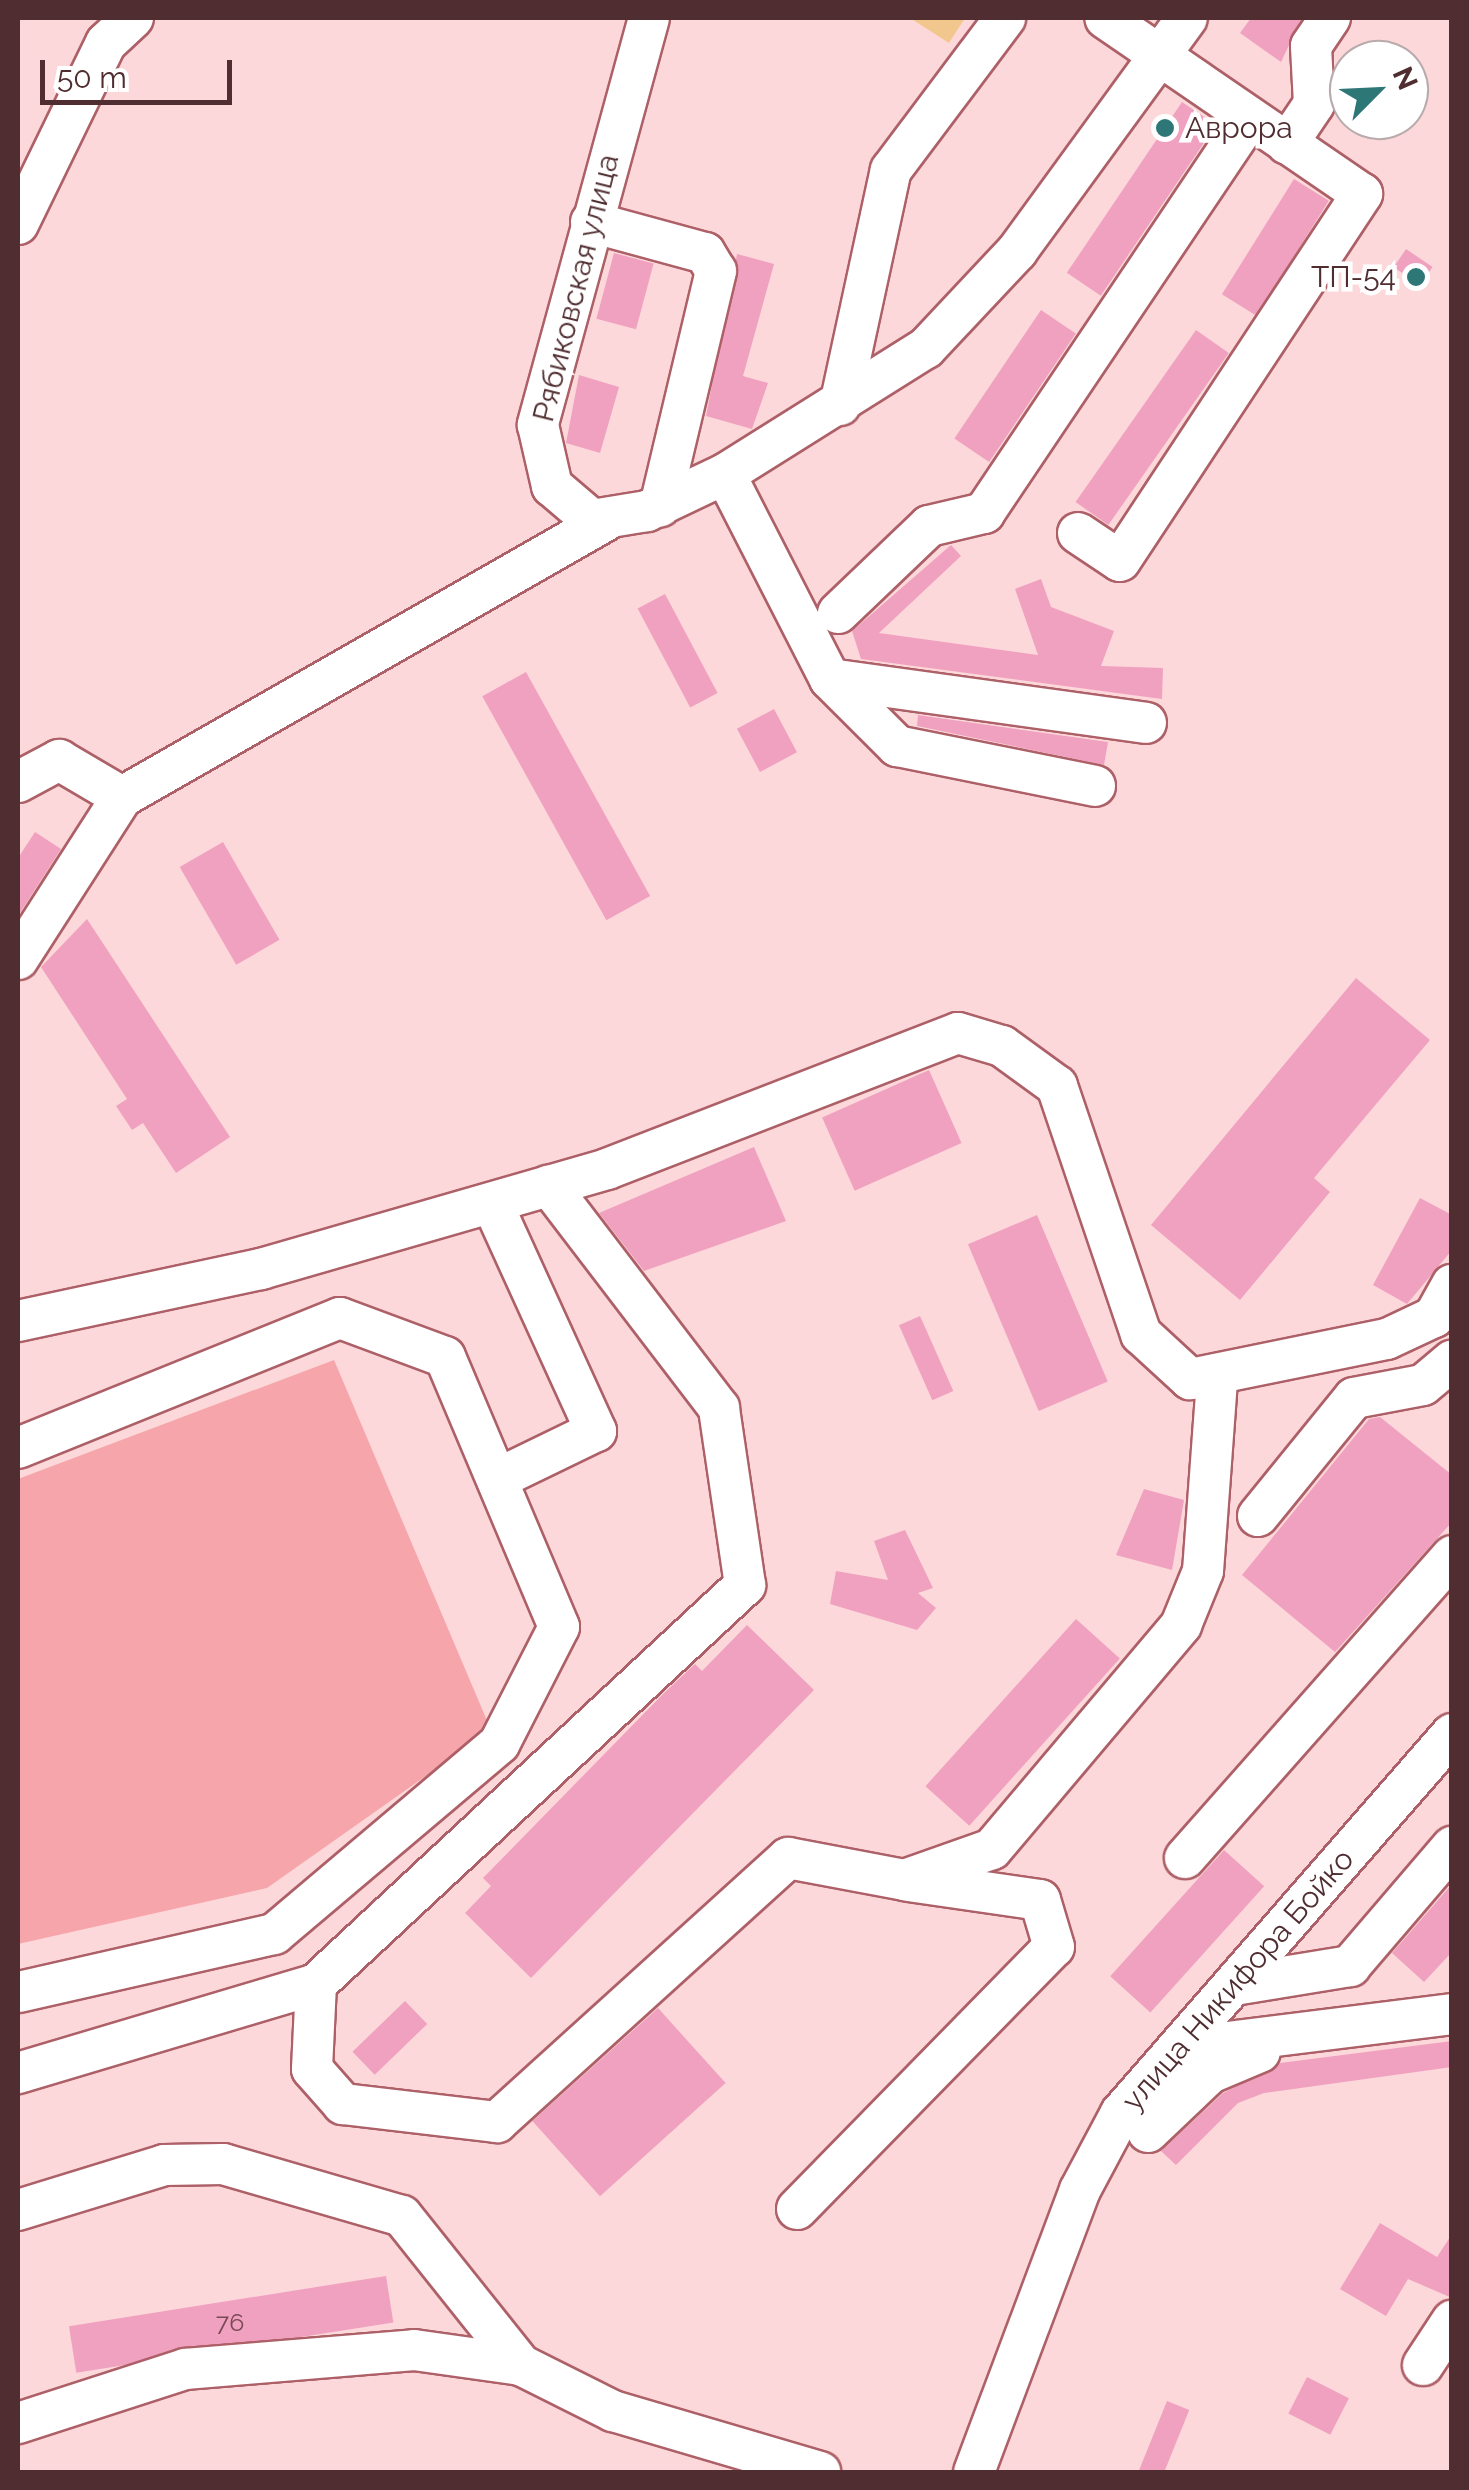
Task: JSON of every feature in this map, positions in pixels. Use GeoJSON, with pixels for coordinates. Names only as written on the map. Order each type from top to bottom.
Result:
{"type":"FeatureCollection","features":[{"type":"Feature","properties":{"kind":"street"},"geometry":{"type":"LineString","coordinates":[[18,224],[106,43],[133,18]]}},
{"type":"Feature","properties":{"kind":"street","name":"Рябиковская улица"},"geometry":{"type":"LineString","coordinates":[[605,521],[579,515],[552,486],[538,425],[650,18]]}},
{"type":"Feature","properties":{"kind":"street"},"geometry":{"type":"LineString","coordinates":[[840,404],[892,170],[1005,18]]}},
{"type":"Feature","properties":{"kind":"street"},"geometry":{"type":"LineString","coordinates":[[1078,533],[1120,561],[1362,194],[1156,58],[1105,18]]}},
{"type":"Feature","properties":{"kind":"street"},"geometry":{"type":"LineString","coordinates":[[18,958],[122,798],[605,521],[660,506],[725,474],[840,404],[962,314],[1187,18]]}},
{"type":"Feature","properties":{"kind":"street"},"geometry":{"type":"LineString","coordinates":[[1286,144],[1314,104],[1312,46],[1330,18]]}},
{"type":"Feature","properties":{"kind":"street"},"geometry":{"type":"LineString","coordinates":[[838,612],[929,526],[984,513],[1249,119]]}},
{"type":"Feature","properties":{"kind":"street"},"geometry":{"type":"LineString","coordinates":[[591,222],[704,253],[720,285],[660,506]]}},
{"type":"Feature","properties":{"kind":"street"},"geometry":{"type":"LineString","coordinates":[[725,474],[830,679],[897,746],[1095,786]]}},
{"type":"Feature","properties":{"kind":"street"},"geometry":{"type":"LineString","coordinates":[[830,679],[1146,723]]}},
{"type":"Feature","properties":{"kind":"street"},"geometry":{"type":"LineString","coordinates":[[18,782],[59,760],[122,798]]}},
{"type":"Feature","properties":{"kind":"street"},"geometry":{"type":"LineString","coordinates":[[18,1321],[261,1270],[549,1186],[958,1033],[1002,1046],[1058,1086],[1141,1334],[1190,1379],[1217,1380],[1387,1339],[1434,1317],[1452,1285]]}},
{"type":"Feature","properties":{"kind":"street"},"geometry":{"type":"LineString","coordinates":[[18,2074],[316,1984],[745,1585],[719,1408],[549,1186]]}},
{"type":"Feature","properties":{"kind":"street"},"geometry":{"type":"LineString","coordinates":[[492,1202],[596,1431],[497,1479]]}},
{"type":"Feature","properties":{"kind":"street"},"geometry":{"type":"LineString","coordinates":[[18,1448],[340,1318],[445,1357],[559,1627],[499,1744],[274,1934],[18,1992]]}},
{"type":"Feature","properties":{"kind":"street"},"geometry":{"type":"LineString","coordinates":[[1258,1516],[1354,1398],[1423,1385],[1452,1360]]}},
{"type":"Feature","properties":{"kind":"street"},"geometry":{"type":"LineString","coordinates":[[904,1880],[992,1849],[1181,1625],[1207,1544],[1217,1380]]}},
{"type":"Feature","properties":{"kind":"street"},"geometry":{"type":"LineString","coordinates":[[1184,1858],[1452,1556]]}},
{"type":"Feature","properties":{"kind":"street","name":"улица Никифора Бойко"},"geometry":{"type":"LineString","coordinates":[[974,2472],[1080,2190],[1121,2113],[1452,1734]]}},
{"type":"Feature","properties":{"kind":"street"},"geometry":{"type":"LineString","coordinates":[[1234,1985],[1350,1966],[1452,1847]]}},
{"type":"Feature","properties":{"kind":"street"},"geometry":{"type":"LineString","coordinates":[[316,1984],[312,2069],[343,2104],[497,2122],[788,1858],[1040,1900],[1054,1947],[797,2208]]}},
{"type":"Feature","properties":{"kind":"street"},"geometry":{"type":"LineString","coordinates":[[1179,2048],[1452,2014]]}},
{"type":"Feature","properties":{"kind":"street"},"geometry":{"type":"LineString","coordinates":[[1148,2132],[1210,2073],[1306,2034]]}},
{"type":"Feature","properties":{"kind":"street"},"geometry":{"type":"LineString","coordinates":[[18,2210],[164,2166],[223,2164],[331,2194],[402,2216],[522,2365]]}},
{"type":"Feature","properties":{"kind":"street"},"geometry":{"type":"LineString","coordinates":[[1423,2365],[1452,2321]]}},
{"type":"Feature","properties":{"kind":"street"},"geometry":{"type":"LineString","coordinates":[[18,2423],[185,2369],[414,2350],[522,2365],[612,2411],[820,2472]]}},
{"type":"Feature","properties":{"kind":"shaded area"},"geometry":{"type":"Polygon","coordinates":[[[910,18],[965,18],[949,43],[910,18]]]}},
{"type":"Feature","properties":{"kind":"shaded area"},"geometry":{"type":"Polygon","coordinates":[[[334,1360],[491,1730],[267,1888],[18,1944],[18,1479],[334,1360]]]}},
{"type":"Feature","properties":{"kind":"building"},"geometry":{"type":"Polygon","coordinates":[[[1251,18],[1302,18],[1281,62],[1240,33],[1251,18]]]}},
{"type":"Feature","properties":{"kind":"building"},"geometry":{"type":"Polygon","coordinates":[[[1182,102],[1216,125],[1101,296],[1067,273],[1182,102]]]}},
{"type":"Feature","properties":{"kind":"building"},"geometry":{"type":"Polygon","coordinates":[[[1294,179],[1329,201],[1257,316],[1222,294],[1294,179]]]}},
{"type":"Feature","properties":{"kind":"building","name":"ТП-54"},"geometry":{"type":"Polygon","coordinates":[[[1406,249],[1433,267],[1420,285],[1394,267],[1406,249]]]}},
{"type":"Feature","properties":{"kind":"building"},"geometry":{"type":"Polygon","coordinates":[[[614,253],[654,264],[636,329],[596,319],[614,253]]]}},
{"type":"Feature","properties":{"kind":"building"},"geometry":{"type":"Polygon","coordinates":[[[737,254],[774,264],[743,376],[768,383],[752,429],[706,416],[737,254]]]}},
{"type":"Feature","properties":{"kind":"building"},"geometry":{"type":"Polygon","coordinates":[[[1041,310],[1076,333],[989,462],[954,439],[1041,310]]]}},
{"type":"Feature","properties":{"kind":"building"},"geometry":{"type":"Polygon","coordinates":[[[1196,330],[1229,353],[1108,525],[1076,502],[1196,330]]]}},
{"type":"Feature","properties":{"kind":"building"},"geometry":{"type":"Polygon","coordinates":[[[579,375],[619,387],[600,453],[566,443],[579,375]]]}},
{"type":"Feature","properties":{"kind":"building"},"geometry":{"type":"Polygon","coordinates":[[[951,545],[961,556],[879,633],[1038,655],[1015,589],[1041,579],[1051,607],[1114,631],[1101,666],[1163,668],[1162,699],[861,659],[852,631],[951,545]]]}},
{"type":"Feature","properties":{"kind":"building"},"geometry":{"type":"Polygon","coordinates":[[[665,594],[718,693],[690,707],[638,609],[665,594]]]}},
{"type":"Feature","properties":{"kind":"building"},"geometry":{"type":"Polygon","coordinates":[[[526,672],[650,896],[606,920],[482,696],[526,672]]]}},
{"type":"Feature","properties":{"kind":"building"},"geometry":{"type":"Polygon","coordinates":[[[774,709],[797,752],[760,772],[737,729],[774,709]]]}},
{"type":"Feature","properties":{"kind":"building"},"geometry":{"type":"Polygon","coordinates":[[[918,715],[1108,742],[1104,765],[917,726],[918,715]]]}},
{"type":"Feature","properties":{"kind":"building"},"geometry":{"type":"Polygon","coordinates":[[[35,832],[61,849],[18,916],[18,858],[35,832]]]}},
{"type":"Feature","properties":{"kind":"building"},"geometry":{"type":"Polygon","coordinates":[[[223,842],[280,940],[236,965],[180,867],[223,842]]]}},
{"type":"Feature","properties":{"kind":"building"},"geometry":{"type":"Polygon","coordinates":[[[87,919],[230,1137],[176,1173],[143,1123],[132,1130],[116,1106],[127,1099],[41,967],[87,919]]]}},
{"type":"Feature","properties":{"kind":"building"},"geometry":{"type":"Polygon","coordinates":[[[1356,978],[1430,1040],[1314,1178],[1330,1192],[1240,1300],[1151,1225],[1356,978]]]}},
{"type":"Feature","properties":{"kind":"building"},"geometry":{"type":"Polygon","coordinates":[[[929,1070],[962,1143],[855,1191],[822,1118],[929,1070]]]}},
{"type":"Feature","properties":{"kind":"building"},"geometry":{"type":"Polygon","coordinates":[[[754,1147],[786,1221],[644,1271],[599,1213],[754,1147]]]}},
{"type":"Feature","properties":{"kind":"building"},"geometry":{"type":"Polygon","coordinates":[[[1420,1198],[1452,1215],[1452,1250],[1407,1304],[1373,1285],[1420,1198]]]}},
{"type":"Feature","properties":{"kind":"building"},"geometry":{"type":"Polygon","coordinates":[[[1037,1215],[1108,1382],[1039,1411],[968,1244],[1037,1215]]]}},
{"type":"Feature","properties":{"kind":"building"},"geometry":{"type":"Polygon","coordinates":[[[920,1316],[953,1391],[932,1400],[899,1325],[920,1316]]]}},
{"type":"Feature","properties":{"kind":"building"},"geometry":{"type":"Polygon","coordinates":[[[1380,1417],[1452,1475],[1452,1522],[1335,1652],[1242,1575],[1369,1419],[1380,1417]]]}},
{"type":"Feature","properties":{"kind":"building"},"geometry":{"type":"Polygon","coordinates":[[[1144,1489],[1184,1500],[1172,1570],[1116,1555],[1144,1489]]]}},
{"type":"Feature","properties":{"kind":"building"},"geometry":{"type":"Polygon","coordinates":[[[905,1530],[933,1588],[918,1593],[936,1608],[917,1630],[830,1604],[836,1571],[888,1580],[874,1541],[905,1530]]]}},
{"type":"Feature","properties":{"kind":"building"},"geometry":{"type":"Polygon","coordinates":[[[1076,1619],[1120,1658],[969,1826],[925,1786],[1076,1619]]]}},
{"type":"Feature","properties":{"kind":"building"},"geometry":{"type":"Polygon","coordinates":[[[747,1625],[814,1690],[531,1978],[465,1913],[491,1886],[483,1878],[665,1692],[695,1664],[702,1671],[747,1625]]]}},
{"type":"Feature","properties":{"kind":"building"},"geometry":{"type":"Polygon","coordinates":[[[1224,1850],[1264,1886],[1150,2012],[1110,1976],[1224,1850]]]}},
{"type":"Feature","properties":{"kind":"building"},"geometry":{"type":"Polygon","coordinates":[[[1452,1884],[1452,1952],[1424,1982],[1392,1953],[1452,1884]]]}},
{"type":"Feature","properties":{"kind":"building"},"geometry":{"type":"Polygon","coordinates":[[[405,2001],[427,2024],[375,2075],[352,2052],[405,2001]]]}},
{"type":"Feature","properties":{"kind":"building"},"geometry":{"type":"Polygon","coordinates":[[[658,2008],[726,2083],[600,2196],[532,2121],[658,2008]]]}},
{"type":"Feature","properties":{"kind":"building"},"geometry":{"type":"Polygon","coordinates":[[[1452,2041],[1452,2067],[1264,2093],[1238,2103],[1176,2165],[1161,2151],[1223,2093],[1280,2063],[1452,2041]]]}},
{"type":"Feature","properties":{"kind":"building"},"geometry":{"type":"Polygon","coordinates":[[[1380,2223],[1437,2257],[1452,2234],[1452,2298],[1408,2279],[1386,2316],[1340,2289],[1380,2223]]]}},
{"type":"Feature","properties":{"kind":"building"},"geometry":{"type":"Polygon","coordinates":[[[386,2276],[393,2322],[76,2373],[69,2326],[386,2276]]]}},
{"type":"Feature","properties":{"kind":"building"},"geometry":{"type":"Polygon","coordinates":[[[1307,2377],[1349,2398],[1330,2435],[1288,2414],[1307,2377]]]}},
{"type":"Feature","properties":{"kind":"building"},"geometry":{"type":"Polygon","coordinates":[[[1167,2401],[1189,2410],[1164,2472],[1138,2472],[1167,2401]]]}},
{"type":"Feature","properties":{"kind":"place","name":"Аврора"},"geometry":{"type":"Point","coordinates":[1165,128]}},
{"type":"Feature","properties":{"kind":"place","name":"ТП-54"},"geometry":{"type":"Point","coordinates":[1416,277]}}]}
